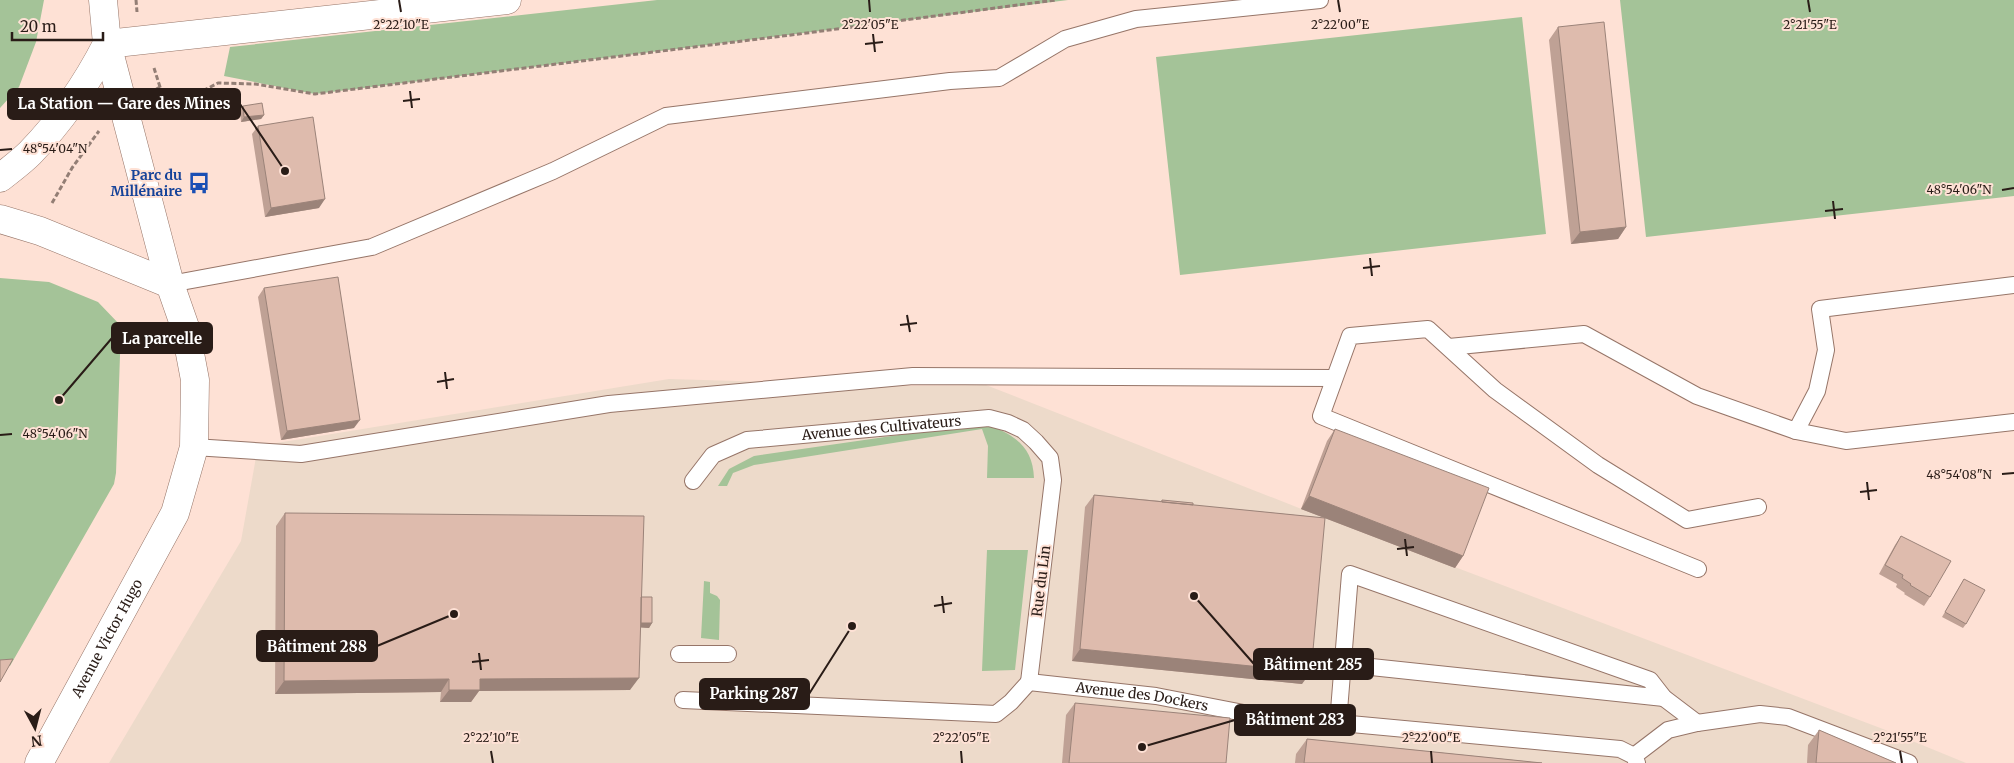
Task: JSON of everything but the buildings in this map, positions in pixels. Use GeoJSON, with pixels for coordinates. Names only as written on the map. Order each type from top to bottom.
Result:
{"type":"FeatureCollection","features":[{"type":"Feature","properties":{"kind":"main road","name":"Avenue Victor Hugo"},"geometry":{"type":"LineString","coordinates":[[39,763],[176,513],[194,448],[195,380],[185,327],[170,284],[107,44],[103,0]]}},
{"type":"Feature","properties":{"kind":"main road"},"geometry":{"type":"LineString","coordinates":[[0,178],[29,154],[70,106],[92,74],[107,44],[507,0]]}},
{"type":"Feature","properties":{"kind":"main road"},"geometry":{"type":"LineString","coordinates":[[0,219],[40,231],[170,284]]}},
{"type":"Feature","properties":{"kind":"lane"},"geometry":{"type":"LineString","coordinates":[[170,284],[372,247],[554,171],[666,116],[950,81],[999,78],[1065,38],[1136,18],[1320,0]]}},
{"type":"Feature","properties":{"kind":"lane"},"geometry":{"type":"LineString","coordinates":[[1796,431],[1817,391],[1826,350],[1820,309],[2014,284]]}},
{"type":"Feature","properties":{"kind":"lane"},"geometry":{"type":"LineString","coordinates":[[1698,569],[1321,416],[1350,336],[1428,329],[1495,390],[1598,465],[1687,520],[1758,507]]}},
{"type":"Feature","properties":{"kind":"lane"},"geometry":{"type":"LineString","coordinates":[[1449,347],[1584,334],[1697,396],[1796,431],[1846,441],[2014,422]]}},
{"type":"Feature","properties":{"kind":"lane"},"geometry":{"type":"LineString","coordinates":[[194,448],[301,454],[609,404],[913,376],[1334,378]]}},
{"type":"Feature","properties":{"kind":"lane","name":"Avenue des Cultivateurs"},"geometry":{"type":"LineString","coordinates":[[693,481],[714,455],[747,440],[989,418],[1008,422],[1023,430],[1036,442],[1050,458],[1053,480]]}},
{"type":"Feature","properties":{"kind":"lane","name":"Rue du Lin"},"geometry":{"type":"LineString","coordinates":[[1029,682],[1053,480]]}},
{"type":"Feature","properties":{"kind":"lane"},"geometry":{"type":"LineString","coordinates":[[1338,723],[1350,574],[1650,680],[1664,698],[1697,723]]}},
{"type":"Feature","properties":{"kind":"lane"},"geometry":{"type":"LineString","coordinates":[[679,654],[728,654]]}},
{"type":"Feature","properties":{"kind":"lane"},"geometry":{"type":"LineString","coordinates":[[1343,664],[1664,698]]}},
{"type":"Feature","properties":{"kind":"lane"},"geometry":{"type":"LineString","coordinates":[[683,700],[996,714],[1011,702],[1029,682]]}},
{"type":"Feature","properties":{"kind":"lane","name":"Avenue des Dockers"},"geometry":{"type":"LineString","coordinates":[[1029,682],[1156,696],[1254,716],[1595,746],[1620,750],[1635,759]]}},
{"type":"Feature","properties":{"kind":"lane"},"geometry":{"type":"LineString","coordinates":[[1635,759],[1668,730],[1697,723],[1760,714],[1788,717],[1909,763]]}},
{"type":"Feature","properties":{"kind":"path"},"geometry":{"type":"LineString","coordinates":[[170,108],[218,84],[255,84],[315,94],[1056,0]]}},
{"type":"Feature","properties":{"kind":"path"},"geometry":{"type":"LineString","coordinates":[[50,206],[72,168],[102,126]]}},
{"type":"Feature","properties":{"kind":"shaded area"},"geometry":{"type":"Polygon","coordinates":[[[669,379],[910,386],[986,385],[1299,508],[1883,729],[1966,763],[109,763],[241,541],[258,446],[669,379]]]}},
{"type":"Feature","properties":{"kind":"green space"},"geometry":{"type":"Polygon","coordinates":[[[0,0],[44,0],[36,42],[19,87],[0,108],[0,0]]]}},
{"type":"Feature","properties":{"kind":"green space"},"geometry":{"type":"Polygon","coordinates":[[[657,0],[1068,0],[315,94],[224,76],[230,47],[657,0]]]}},
{"type":"Feature","properties":{"kind":"green space"},"geometry":{"type":"Polygon","coordinates":[[[1620,0],[2014,0],[2014,196],[1646,237],[1620,0]]]}},
{"type":"Feature","properties":{"kind":"green space"},"geometry":{"type":"Polygon","coordinates":[[[1522,17],[1546,234],[1180,275],[1156,57],[1522,17]]]}},
{"type":"Feature","properties":{"kind":"green space"},"geometry":{"type":"Polygon","coordinates":[[[0,278],[49,282],[98,302],[121,326],[116,473],[114,484],[10,666],[0,666],[0,278]]]}},
{"type":"Feature","properties":{"kind":"green space"},"geometry":{"type":"Polygon","coordinates":[[[982,423],[1011,436],[1025,448],[1033,466],[1034,478],[987,478],[988,446],[982,429],[754,465],[733,473],[727,486],[718,486],[729,469],[754,456],[982,423]]]}},
{"type":"Feature","properties":{"kind":"green space"},"geometry":{"type":"Polygon","coordinates":[[[987,550],[1028,550],[1015,670],[982,671],[987,550]]]}},
{"type":"Feature","properties":{"kind":"green space"},"geometry":{"type":"Polygon","coordinates":[[[704,581],[710,582],[710,593],[717,596],[720,600],[719,640],[701,638],[704,581]]]}},
{"type":"Feature","properties":{"kind":"place","name":"La Station — Gare des Mines"},"geometry":{"type":"Point","coordinates":[285,171]}},
{"type":"Feature","properties":{"kind":"place","name":"Parc du Millénaire"},"geometry":{"type":"Point","coordinates":[199,183]}},
{"type":"Feature","properties":{"kind":"place","name":"La parcelle"},"geometry":{"type":"Point","coordinates":[59,400]}},
{"type":"Feature","properties":{"kind":"place","name":"Bâtiment 285"},"geometry":{"type":"Point","coordinates":[1194,596]}},
{"type":"Feature","properties":{"kind":"place","name":"Bâtiment 288"},"geometry":{"type":"Point","coordinates":[454,614]}},
{"type":"Feature","properties":{"kind":"place","name":"Parking 287"},"geometry":{"type":"Point","coordinates":[852,626]}},
{"type":"Feature","properties":{"kind":"place","name":"Bâtiment 283"},"geometry":{"type":"Point","coordinates":[1142,747]}}]}
